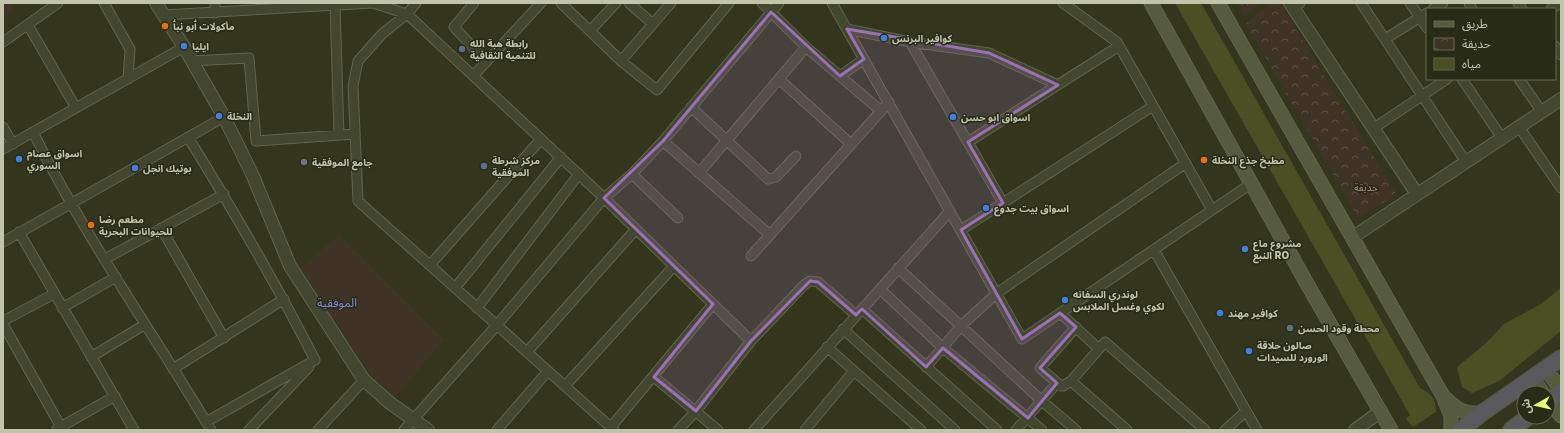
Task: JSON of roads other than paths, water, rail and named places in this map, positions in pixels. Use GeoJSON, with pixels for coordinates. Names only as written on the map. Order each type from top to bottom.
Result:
{"type":"FeatureCollection","features":[{"type":"Feature","properties":{"kind":"highway"},"geometry":{"type":"LineString","coordinates":[[1461,430],[1482,413],[1546,370],[1561,358]]}},
{"type":"Feature","properties":{"kind":"main road"},"geometry":{"type":"LineString","coordinates":[[1151,3],[1306,282],[1391,430]]}},
{"type":"Feature","properties":{"kind":"main road"},"geometry":{"type":"LineString","coordinates":[[1218,3],[1443,396],[1451,416],[1450,430]]}},
{"type":"Feature","properties":{"kind":"main road"},"geometry":{"type":"LineString","coordinates":[[1546,370],[1561,389]]}},
{"type":"Feature","properties":{"kind":"main road"},"geometry":{"type":"LineString","coordinates":[[1533,379],[1539,385]]}},
{"type":"Feature","properties":{"kind":"main road"},"geometry":{"type":"LineString","coordinates":[[1443,396],[1460,411],[1468,414],[1482,413]]}},
{"type":"Feature","properties":{"kind":"street"},"geometry":{"type":"LineString","coordinates":[[3,42],[58,3]]}},
{"type":"Feature","properties":{"kind":"street"},"geometry":{"type":"LineString","coordinates":[[104,3],[130,49],[128,79]]}},
{"type":"Feature","properties":{"kind":"street"},"geometry":{"type":"LineString","coordinates":[[156,3],[184,47],[224,117],[253,176],[290,266],[364,380],[390,402],[414,418],[428,430]]}},
{"type":"Feature","properties":{"kind":"street"},"geometry":{"type":"LineString","coordinates":[[215,3],[216,13]]}},
{"type":"Feature","properties":{"kind":"street"},"geometry":{"type":"LineString","coordinates":[[163,15],[373,3],[407,14],[579,174],[751,341]]}},
{"type":"Feature","properties":{"kind":"street"},"geometry":{"type":"LineString","coordinates":[[416,3],[407,14],[382,34],[358,61],[353,86],[358,201],[612,428],[713,304]]}},
{"type":"Feature","properties":{"kind":"street"},"geometry":{"type":"LineString","coordinates":[[474,3],[454,27],[486,61]]}},
{"type":"Feature","properties":{"kind":"street"},"geometry":{"type":"LineString","coordinates":[[474,75],[540,3]]}},
{"type":"Feature","properties":{"kind":"street"},"geometry":{"type":"LineString","coordinates":[[561,3],[621,61],[657,90],[729,3]]}},
{"type":"Feature","properties":{"kind":"street"},"geometry":{"type":"LineString","coordinates":[[590,31],[616,3]]}},
{"type":"Feature","properties":{"kind":"street"},"geometry":{"type":"LineString","coordinates":[[628,3],[652,24]]}},
{"type":"Feature","properties":{"kind":"street"},"geometry":{"type":"LineString","coordinates":[[621,61],[671,3]]}},
{"type":"Feature","properties":{"kind":"street"},"geometry":{"type":"LineString","coordinates":[[762,3],[806,47],[881,111]]}},
{"type":"Feature","properties":{"kind":"street"},"geometry":{"type":"LineString","coordinates":[[404,430],[497,326],[604,198],[632,174],[663,141],[779,3]]}},
{"type":"Feature","properties":{"kind":"street"},"geometry":{"type":"LineString","coordinates":[[832,3],[1022,339],[1252,183]]}},
{"type":"Feature","properties":{"kind":"street"},"geometry":{"type":"LineString","coordinates":[[1063,3],[1117,42],[1212,210]]}},
{"type":"Feature","properties":{"kind":"street"},"geometry":{"type":"LineString","coordinates":[[1361,3],[1466,162]]}},
{"type":"Feature","properties":{"kind":"street"},"geometry":{"type":"LineString","coordinates":[[1410,3],[1423,15],[1426,25]]}},
{"type":"Feature","properties":{"kind":"street"},"geometry":{"type":"LineString","coordinates":[[335,5],[339,135]]}},
{"type":"Feature","properties":{"kind":"street"},"geometry":{"type":"LineString","coordinates":[[1295,5],[1418,194]]}},
{"type":"Feature","properties":{"kind":"street"},"geometry":{"type":"LineString","coordinates":[[1385,39],[1423,15]]}},
{"type":"Feature","properties":{"kind":"street"},"geometry":{"type":"LineString","coordinates":[[28,25],[76,108]]}},
{"type":"Feature","properties":{"kind":"street"},"geometry":{"type":"LineString","coordinates":[[847,29],[910,42],[989,53],[1058,85]]}},
{"type":"Feature","properties":{"kind":"street"},"geometry":{"type":"LineString","coordinates":[[910,42],[1003,203]]}},
{"type":"Feature","properties":{"kind":"street"},"geometry":{"type":"LineString","coordinates":[[968,142],[1119,46]]}},
{"type":"Feature","properties":{"kind":"street"},"geometry":{"type":"LineString","coordinates":[[3,149],[184,47]]}},
{"type":"Feature","properties":{"kind":"street"},"geometry":{"type":"LineString","coordinates":[[699,173],[806,47]]}},
{"type":"Feature","properties":{"kind":"street"},"geometry":{"type":"LineString","coordinates":[[191,61],[249,58],[256,141],[355,134]]}},
{"type":"Feature","properties":{"kind":"street"},"geometry":{"type":"LineString","coordinates":[[840,76],[864,59]]}},
{"type":"Feature","properties":{"kind":"street"},"geometry":{"type":"LineString","coordinates":[[779,79],[851,144]]}},
{"type":"Feature","properties":{"kind":"street"},"geometry":{"type":"LineString","coordinates":[[1374,128],[1446,80]]}},
{"type":"Feature","properties":{"kind":"street"},"geometry":{"type":"LineString","coordinates":[[1463,80],[1502,138]]}},
{"type":"Feature","properties":{"kind":"street"},"geometry":{"type":"LineString","coordinates":[[1520,80],[1542,112]]}},
{"type":"Feature","properties":{"kind":"street"},"geometry":{"type":"LineString","coordinates":[[1353,237],[1561,99]]}},
{"type":"Feature","properties":{"kind":"street"},"geometry":{"type":"LineString","coordinates":[[750,256],[889,102]]}},
{"type":"Feature","properties":{"kind":"street"},"geometry":{"type":"LineString","coordinates":[[961,230],[1153,106]]}},
{"type":"Feature","properties":{"kind":"street"},"geometry":{"type":"LineString","coordinates":[[691,107],[768,179],[776,177],[796,156]]}},
{"type":"Feature","properties":{"kind":"street"},"geometry":{"type":"LineString","coordinates":[[3,242],[224,117]]}},
{"type":"Feature","properties":{"kind":"street"},"geometry":{"type":"LineString","coordinates":[[3,127],[13,144]]}},
{"type":"Feature","properties":{"kind":"street"},"geometry":{"type":"LineString","coordinates":[[1519,127],[1561,188]]}},
{"type":"Feature","properties":{"kind":"street"},"geometry":{"type":"LineString","coordinates":[[33,132],[52,171],[71,203],[144,325],[208,426],[315,360]]}},
{"type":"Feature","properties":{"kind":"street"},"geometry":{"type":"LineString","coordinates":[[188,137],[224,194],[284,299],[315,360]]}},
{"type":"Feature","properties":{"kind":"street"},"geometry":{"type":"LineString","coordinates":[[430,265],[542,139]]}},
{"type":"Feature","properties":{"kind":"street"},"geometry":{"type":"LineString","coordinates":[[663,141],[770,235]]}},
{"type":"Feature","properties":{"kind":"street"},"geometry":{"type":"LineString","coordinates":[[455,288],[561,157]]}},
{"type":"Feature","properties":{"kind":"street"},"geometry":{"type":"LineString","coordinates":[[926,367],[961,326],[997,293],[1186,163]]}},
{"type":"Feature","properties":{"kind":"street"},"geometry":{"type":"LineString","coordinates":[[477,308],[579,174]]}},
{"type":"Feature","properties":{"kind":"street"},"geometry":{"type":"LineString","coordinates":[[632,174],[678,218]]}},
{"type":"Feature","properties":{"kind":"street"},"geometry":{"type":"LineString","coordinates":[[105,259],[224,194]]}},
{"type":"Feature","properties":{"kind":"street"},"geometry":{"type":"LineString","coordinates":[[754,430],[950,211]]}},
{"type":"Feature","properties":{"kind":"street"},"geometry":{"type":"LineString","coordinates":[[161,228],[224,338]]}},
{"type":"Feature","properties":{"kind":"street"},"geometry":{"type":"LineString","coordinates":[[527,352],[636,229]]}},
{"type":"Feature","properties":{"kind":"street"},"geometry":{"type":"LineString","coordinates":[[19,232],[134,430]]}},
{"type":"Feature","properties":{"kind":"street"},"geometry":{"type":"LineString","coordinates":[[1154,250],[1258,430]]}},
{"type":"Feature","properties":{"kind":"street"},"geometry":{"type":"LineString","coordinates":[[565,386],[674,266]]}},
{"type":"Feature","properties":{"kind":"street"},"geometry":{"type":"LineString","coordinates":[[898,268],[1042,401],[1076,430]]}},
{"type":"Feature","properties":{"kind":"street"},"geometry":{"type":"LineString","coordinates":[[62,308],[116,278]]}},
{"type":"Feature","properties":{"kind":"street"},"geometry":{"type":"LineString","coordinates":[[678,430],[696,411],[751,341],[804,285],[810,281],[818,282],[859,312],[926,367],[997,430]]}},
{"type":"Feature","properties":{"kind":"street"},"geometry":{"type":"LineString","coordinates":[[880,289],[943,348],[1042,430]]}},
{"type":"Feature","properties":{"kind":"street"},"geometry":{"type":"LineString","coordinates":[[54,294],[3,323],[58,429],[115,396]]}},
{"type":"Feature","properties":{"kind":"street"},"geometry":{"type":"LineString","coordinates":[[173,370],[284,299]]}},
{"type":"Feature","properties":{"kind":"street"},"geometry":{"type":"LineString","coordinates":[[1060,313],[1099,349]]}},
{"type":"Feature","properties":{"kind":"street"},"geometry":{"type":"LineString","coordinates":[[91,357],[144,325]]}},
{"type":"Feature","properties":{"kind":"street"},"geometry":{"type":"LineString","coordinates":[[1076,327],[1040,368],[1057,383],[1063,386],[1071,381],[1105,342],[1205,430]]}},
{"type":"Feature","properties":{"kind":"street"},"geometry":{"type":"LineString","coordinates":[[843,329],[955,430]]}},
{"type":"Feature","properties":{"kind":"street"},"geometry":{"type":"LineString","coordinates":[[827,347],[921,430]]}},
{"type":"Feature","properties":{"kind":"street"},"geometry":{"type":"LineString","coordinates":[[252,429],[315,360]]}},
{"type":"Feature","properties":{"kind":"street"},"geometry":{"type":"LineString","coordinates":[[497,430],[548,371]]}},
{"type":"Feature","properties":{"kind":"street"},"geometry":{"type":"LineString","coordinates":[[805,430],[854,371]]}},
{"type":"Feature","properties":{"kind":"street"},"geometry":{"type":"LineString","coordinates":[[654,377],[718,430]]}},
{"type":"Feature","properties":{"kind":"street"},"geometry":{"type":"LineString","coordinates":[[318,430],[364,380]]}},
{"type":"Feature","properties":{"kind":"street"},"geometry":{"type":"LineString","coordinates":[[1071,381],[1127,430]]}},
{"type":"Feature","properties":{"kind":"street"},"geometry":{"type":"LineString","coordinates":[[1016,430],[1057,383]]}},
{"type":"Feature","properties":{"kind":"street"},"geometry":{"type":"LineString","coordinates":[[1225,430],[1246,411]]}},
{"type":"Feature","properties":{"kind":"street"},"geometry":{"type":"LineString","coordinates":[[1355,430],[1381,411]]}},
{"type":"Feature","properties":{"kind":"water"},"geometry":{"type":"Polygon","coordinates":[[[1175,3],[1201,3],[1420,388],[1427,392],[1434,400],[1436,412],[1413,427],[1406,419],[1410,415],[1175,3]]]}},
{"type":"Feature","properties":{"kind":"water"},"geometry":{"type":"Polygon","coordinates":[[[1561,288],[1561,331],[1499,381],[1472,393],[1462,387],[1457,367],[1485,344],[1504,324],[1541,304],[1561,288]]]}},
{"type":"Feature","properties":{"kind":"place","name":"مأكولات ٲبو نبٲ"},"geometry":{"type":"Point","coordinates":[165,26]}},
{"type":"Feature","properties":{"kind":"place","name":"كوافير البرنس"},"geometry":{"type":"Point","coordinates":[884,38]}},
{"type":"Feature","properties":{"kind":"place","name":"ايليا"},"geometry":{"type":"Point","coordinates":[184,46]}},
{"type":"Feature","properties":{"kind":"place","name":"رابطة هبة الله للتنمية الثقافية"},"geometry":{"type":"Point","coordinates":[462,49]}},
{"type":"Feature","properties":{"kind":"place","name":"النخلة"},"geometry":{"type":"Point","coordinates":[219,116]}},
{"type":"Feature","properties":{"kind":"place","name":"اسواق ابو حسن"},"geometry":{"type":"Point","coordinates":[953,117]}},
{"type":"Feature","properties":{"kind":"place","name":"اسواق عصام السوري"},"geometry":{"type":"Point","coordinates":[19,159]}},
{"type":"Feature","properties":{"kind":"place","name":"مطبخ جذع النخلة"},"geometry":{"type":"Point","coordinates":[1204,160]}},
{"type":"Feature","properties":{"kind":"place","name":"جامع الموفقية"},"geometry":{"type":"Point","coordinates":[304,162]}},
{"type":"Feature","properties":{"kind":"place","name":"مركز شرطة الموفقية"},"geometry":{"type":"Point","coordinates":[484,166]}},
{"type":"Feature","properties":{"kind":"place","name":"بوتيك انجل"},"geometry":{"type":"Point","coordinates":[135,168]}},
{"type":"Feature","properties":{"kind":"place","name":"اسواق بيت جدوع"},"geometry":{"type":"Point","coordinates":[986,208]}},
{"type":"Feature","properties":{"kind":"place","name":"مطعم رضا للحيوانات البحرية"},"geometry":{"type":"Point","coordinates":[91,225]}},
{"type":"Feature","properties":{"kind":"place","name":"مشروع ماع النبع RO"},"geometry":{"type":"Point","coordinates":[1245,249]}},
{"type":"Feature","properties":{"kind":"place","name":"لوندري السفانه لكوي وغسل الملابس"},"geometry":{"type":"Point","coordinates":[1065,300]}},
{"type":"Feature","properties":{"kind":"place","name":"كوافير مهند"},"geometry":{"type":"Point","coordinates":[1220,313]}},
{"type":"Feature","properties":{"kind":"place","name":"محطة وقود الحسن"},"geometry":{"type":"Point","coordinates":[1290,328]}},
{"type":"Feature","properties":{"kind":"place","name":"صالون حلاقة الورورد للسيدات"},"geometry":{"type":"Point","coordinates":[1249,351]}},
{"type":"Feature","properties":{"kind":"district","name":"الموفقية"},"geometry":{"type":"Point","coordinates":[337,303]}},
{"type":"Feature","properties":{"kind":"park label","name":"حديقة"},"geometry":{"type":"Point","coordinates":[1366,187]}}]}
